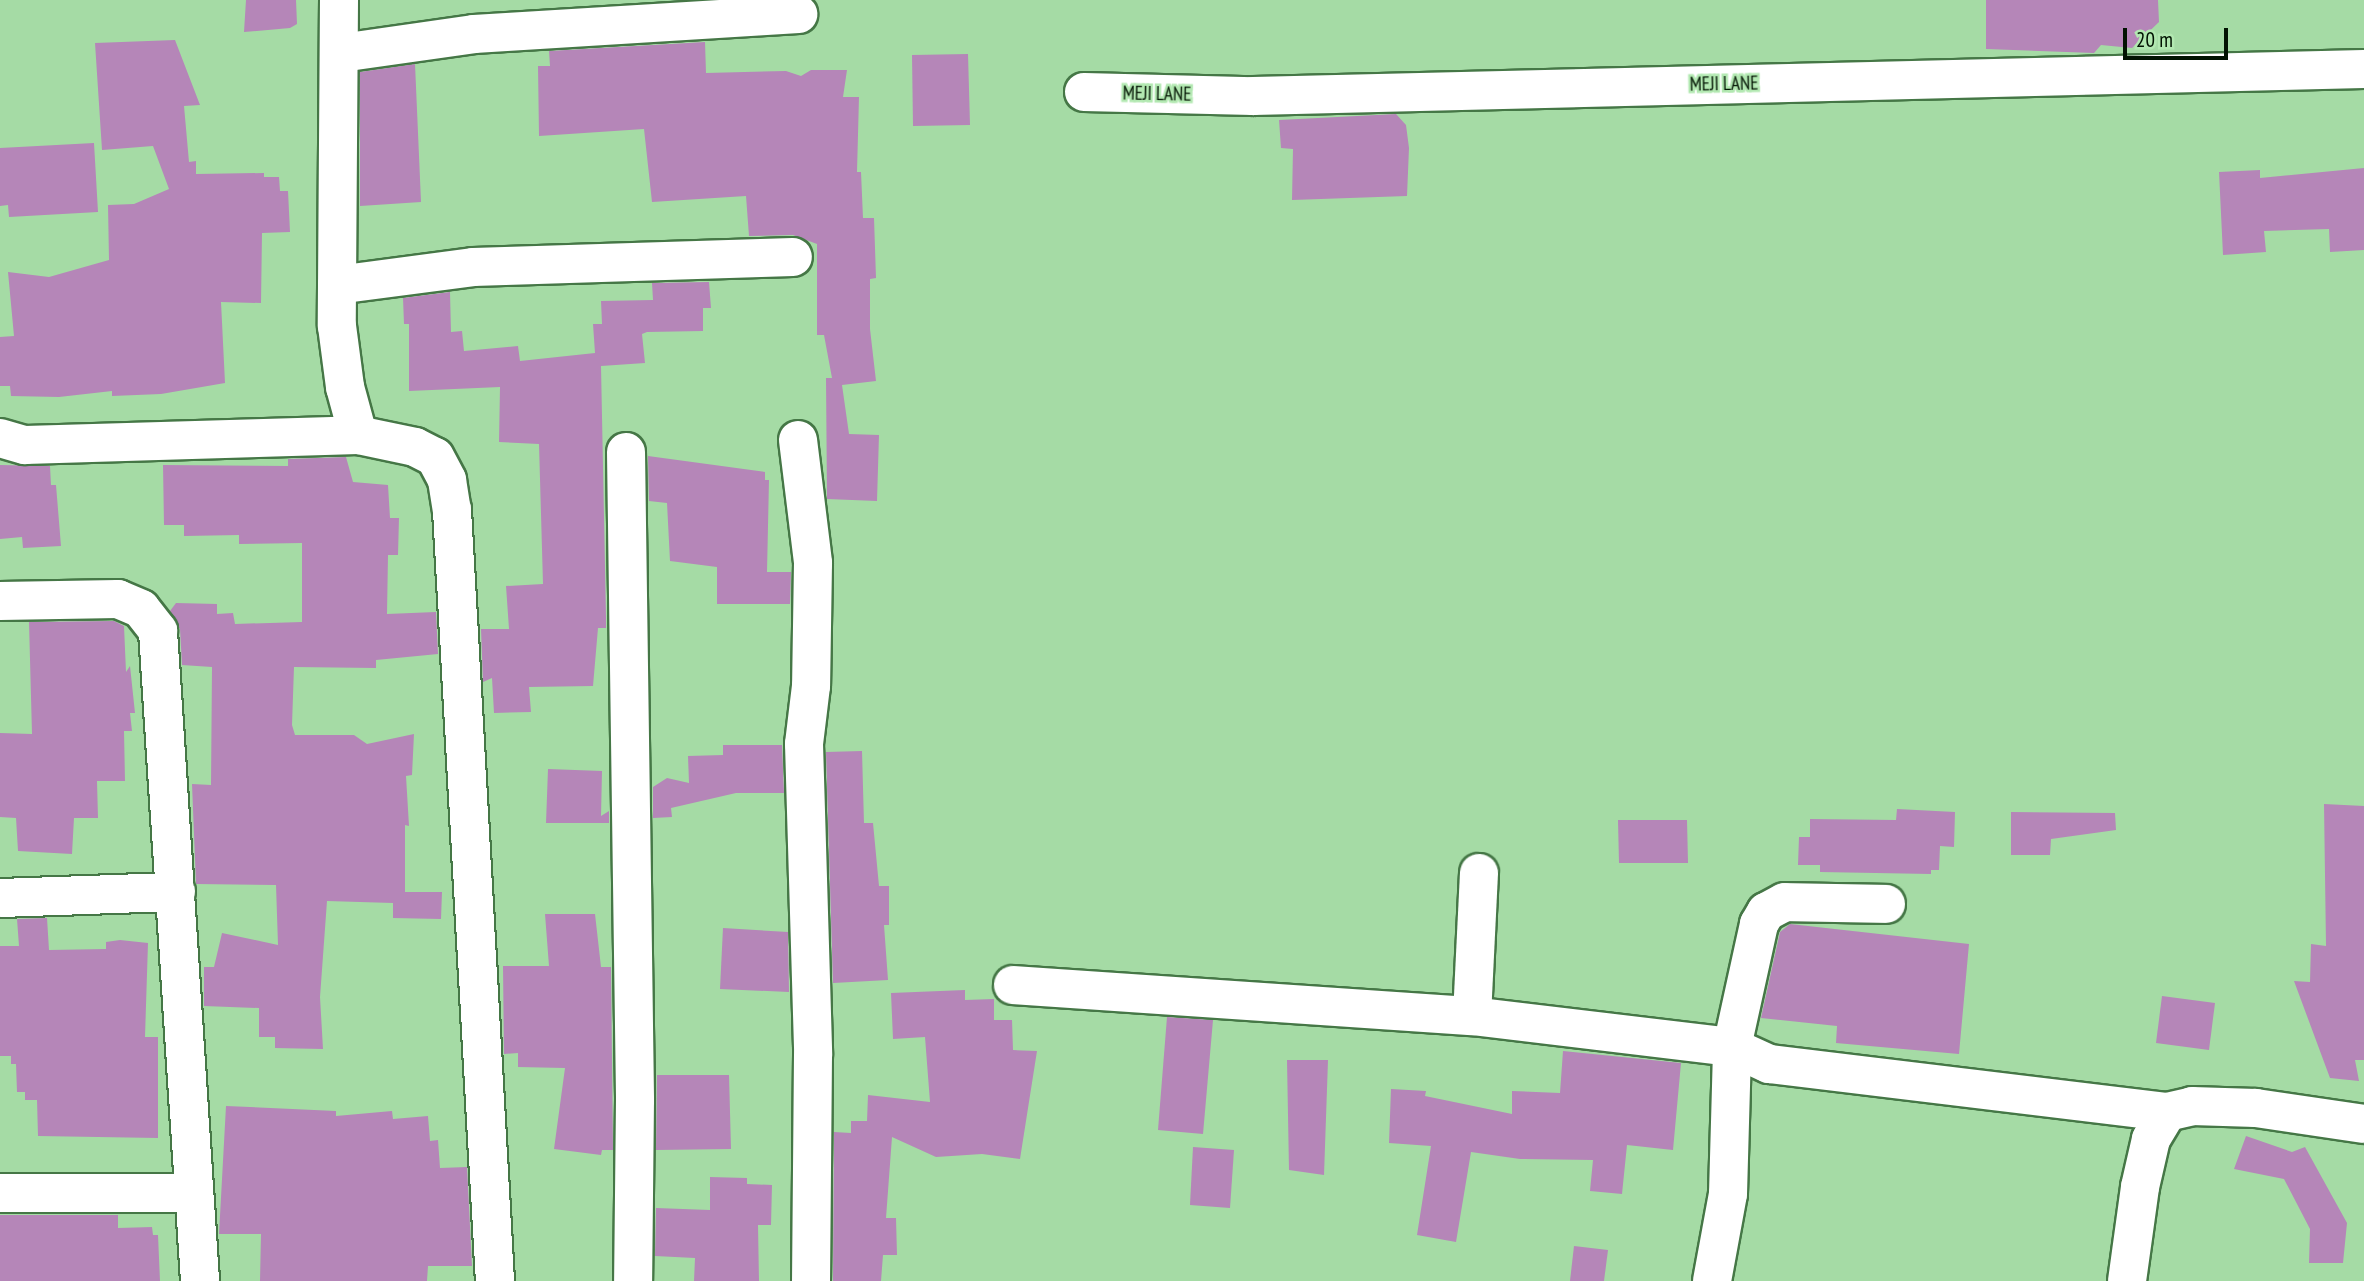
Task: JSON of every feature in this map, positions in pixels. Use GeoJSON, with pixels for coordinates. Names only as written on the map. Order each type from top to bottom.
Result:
{"type":"FeatureCollection","features":[{"type":"Feature","properties":{"kind":"street"},"geometry":{"type":"LineString","coordinates":[[339,0],[341,53],[337,285],[345,387],[358,435]]}},
{"type":"Feature","properties":{"kind":"street"},"geometry":{"type":"LineString","coordinates":[[341,53],[474,34],[798,14]]}},
{"type":"Feature","properties":{"kind":"street","name":"MEJI LANE"},"geometry":{"type":"LineString","coordinates":[[1084,92],[1253,96],[2364,69]]}},
{"type":"Feature","properties":{"kind":"street"},"geometry":{"type":"LineString","coordinates":[[337,285],[473,267],[793,257]]}},
{"type":"Feature","properties":{"kind":"street"},"geometry":{"type":"LineString","coordinates":[[0,438],[25,444],[358,435],[415,447],[435,457],[447,480],[452,510],[495,1281]]}},
{"type":"Feature","properties":{"kind":"street"},"geometry":{"type":"LineString","coordinates":[[799,440],[813,563],[811,685],[804,744],[813,1055],[811,1281]]}},
{"type":"Feature","properties":{"kind":"street"},"geometry":{"type":"LineString","coordinates":[[626,452],[635,1100],[633,1281]]}},
{"type":"Feature","properties":{"kind":"street"},"geometry":{"type":"LineString","coordinates":[[0,601],[118,599],[141,609],[158,631],[200,1281]]}},
{"type":"Feature","properties":{"kind":"street"},"geometry":{"type":"LineString","coordinates":[[1472,1016],[1479,873]]}},
{"type":"Feature","properties":{"kind":"street"},"geometry":{"type":"LineString","coordinates":[[0,898],[176,892]]}},
{"type":"Feature","properties":{"kind":"street"},"geometry":{"type":"LineString","coordinates":[[1712,1281],[1728,1194],[1732,1047],[1754,935],[1766,912],[1785,902],[1886,904]]}},
{"type":"Feature","properties":{"kind":"street"},"geometry":{"type":"LineString","coordinates":[[1013,985],[1472,1016],[1732,1047],[1769,1064],[2167,1112],[2192,1105],[2256,1108],[2364,1124]]}},
{"type":"Feature","properties":{"kind":"street"},"geometry":{"type":"LineString","coordinates":[[2127,1281],[2148,1151],[2167,1112]]}},
{"type":"Feature","properties":{"kind":"street"},"geometry":{"type":"LineString","coordinates":[[0,1193],[194,1193]]}},
{"type":"Feature","properties":{"kind":"building"},"geometry":{"type":"Polygon","coordinates":[[[246,0],[296,0],[297,24],[290,28],[244,32],[246,0]]]}},
{"type":"Feature","properties":{"kind":"building"},"geometry":{"type":"Polygon","coordinates":[[[1986,0],[2158,0],[2159,22],[2132,48],[2101,45],[2094,53],[1986,49],[1986,0]]]}},
{"type":"Feature","properties":{"kind":"building"},"geometry":{"type":"Polygon","coordinates":[[[175,40],[200,105],[184,106],[189,162],[196,161],[196,174],[264,173],[264,177],[279,177],[280,191],[288,191],[290,232],[262,233],[261,303],[221,302],[225,383],[161,394],[112,396],[112,391],[59,397],[11,396],[10,386],[0,386],[0,337],[14,336],[8,272],[49,277],[109,260],[108,205],[134,204],[169,189],[153,146],[102,150],[95,43],[175,40]]]}},
{"type":"Feature","properties":{"kind":"building"},"geometry":{"type":"Polygon","coordinates":[[[705,42],[706,73],[786,71],[801,76],[811,70],[847,70],[843,97],[859,97],[857,172],[861,172],[863,218],[874,218],[876,278],[870,279],[870,329],[876,381],[842,385],[849,434],[879,435],[877,501],[827,499],[826,378],[832,378],[824,335],[817,335],[817,244],[793,235],[749,236],[746,196],[652,202],[644,129],[539,136],[538,66],[550,66],[549,51],[705,42]]]}},
{"type":"Feature","properties":{"kind":"building"},"geometry":{"type":"Polygon","coordinates":[[[968,54],[970,125],[913,126],[912,55],[968,54]]]}},
{"type":"Feature","properties":{"kind":"building"},"geometry":{"type":"Polygon","coordinates":[[[415,64],[421,202],[360,206],[360,72],[415,64]]]}},
{"type":"Feature","properties":{"kind":"building"},"geometry":{"type":"Polygon","coordinates":[[[1396,114],[1406,125],[1409,148],[1407,196],[1292,200],[1293,149],[1281,148],[1279,120],[1396,114]]]}},
{"type":"Feature","properties":{"kind":"building"},"geometry":{"type":"Polygon","coordinates":[[[94,143],[98,212],[9,217],[8,205],[0,206],[0,148],[94,143]]]}},
{"type":"Feature","properties":{"kind":"building"},"geometry":{"type":"Polygon","coordinates":[[[2364,168],[2364,250],[2330,252],[2329,229],[2264,231],[2266,252],[2223,255],[2219,172],[2260,170],[2260,178],[2364,168]]]}},
{"type":"Feature","properties":{"kind":"building"},"geometry":{"type":"Polygon","coordinates":[[[709,282],[711,308],[703,308],[703,331],[647,332],[642,334],[645,363],[601,366],[606,628],[598,628],[593,686],[529,687],[531,712],[494,713],[492,678],[483,682],[481,629],[509,629],[506,586],[543,584],[539,444],[499,442],[500,387],[409,391],[409,324],[404,324],[403,298],[450,292],[451,332],[462,331],[464,351],[518,346],[520,361],[595,353],[593,324],[602,324],[601,301],[653,300],[652,283],[709,282]]]}},
{"type":"Feature","properties":{"kind":"building"},"geometry":{"type":"Polygon","coordinates":[[[648,456],[765,472],[765,480],[769,480],[767,572],[791,572],[790,604],[717,604],[717,567],[670,561],[667,503],[649,501],[648,456]]]}},
{"type":"Feature","properties":{"kind":"building"},"geometry":{"type":"Polygon","coordinates":[[[346,457],[353,482],[388,485],[390,518],[399,518],[398,555],[388,555],[387,614],[436,612],[438,654],[376,660],[376,668],[294,667],[292,725],[295,735],[354,735],[367,744],[414,734],[412,775],[406,776],[409,826],[405,825],[405,892],[442,892],[441,919],[393,918],[393,903],[327,901],[320,997],[323,1049],[275,1048],[275,1037],[259,1037],[259,1008],[204,1006],[204,967],[214,967],[222,933],[278,945],[276,885],[196,884],[192,784],[211,785],[212,667],[182,665],[180,629],[170,611],[176,603],[217,604],[217,614],[233,613],[235,624],[302,622],[302,543],[239,544],[239,535],[184,536],[184,525],[164,525],[163,465],[288,466],[288,459],[346,457]]]}},
{"type":"Feature","properties":{"kind":"building"},"geometry":{"type":"Polygon","coordinates":[[[0,465],[50,466],[51,485],[56,485],[61,546],[23,548],[22,537],[0,539],[0,465]]]}},
{"type":"Feature","properties":{"kind":"building"},"geometry":{"type":"Polygon","coordinates":[[[114,621],[124,626],[126,672],[130,666],[135,713],[130,713],[132,731],[124,731],[125,781],[97,781],[98,818],[74,818],[72,854],[18,851],[16,818],[0,817],[0,733],[32,734],[29,622],[114,621]]]}},
{"type":"Feature","properties":{"kind":"building"},"geometry":{"type":"Polygon","coordinates":[[[723,745],[782,745],[784,793],[736,793],[671,808],[672,817],[653,818],[653,787],[667,778],[689,783],[688,756],[723,755],[723,745]]]}},
{"type":"Feature","properties":{"kind":"building"},"geometry":{"type":"Polygon","coordinates":[[[862,751],[864,823],[873,823],[879,886],[889,886],[889,925],[884,925],[888,980],[833,983],[826,752],[862,751]]]}},
{"type":"Feature","properties":{"kind":"building"},"geometry":{"type":"Polygon","coordinates":[[[548,769],[602,771],[601,816],[609,811],[609,823],[546,823],[548,769]]]}},
{"type":"Feature","properties":{"kind":"building"},"geometry":{"type":"Polygon","coordinates":[[[2324,804],[2364,806],[2364,1060],[2355,1060],[2359,1081],[2330,1078],[2294,981],[2310,982],[2311,944],[2326,946],[2324,804]]]}},
{"type":"Feature","properties":{"kind":"building"},"geometry":{"type":"Polygon","coordinates":[[[1897,809],[1955,812],[1954,847],[1940,846],[1939,870],[1931,870],[1931,874],[1820,872],[1820,865],[1798,865],[1799,837],[1810,837],[1810,819],[1896,820],[1897,809]]]}},
{"type":"Feature","properties":{"kind":"building"},"geometry":{"type":"Polygon","coordinates":[[[2011,812],[2115,813],[2116,830],[2051,839],[2050,855],[2011,855],[2011,812]]]}},
{"type":"Feature","properties":{"kind":"building"},"geometry":{"type":"Polygon","coordinates":[[[1618,820],[1687,820],[1688,863],[1619,863],[1618,820]]]}},
{"type":"Feature","properties":{"kind":"building"},"geometry":{"type":"Polygon","coordinates":[[[545,914],[595,914],[601,967],[611,967],[613,1150],[602,1150],[601,1155],[554,1149],[565,1068],[518,1067],[518,1053],[504,1054],[503,966],[549,966],[545,914]]]}},
{"type":"Feature","properties":{"kind":"building"},"geometry":{"type":"Polygon","coordinates":[[[47,918],[49,950],[106,949],[106,942],[120,940],[148,943],[145,1037],[158,1037],[158,1138],[38,1136],[37,1100],[25,1100],[25,1092],[17,1092],[16,1064],[11,1064],[11,1056],[0,1056],[0,946],[19,946],[17,919],[47,918]]]}},
{"type":"Feature","properties":{"kind":"building"},"geometry":{"type":"Polygon","coordinates":[[[1790,924],[1969,944],[1959,1054],[1836,1043],[1837,1026],[1761,1018],[1780,932],[1790,924]]]}},
{"type":"Feature","properties":{"kind":"building"},"geometry":{"type":"Polygon","coordinates":[[[723,928],[788,932],[789,992],[720,989],[723,928]]]}},
{"type":"Feature","properties":{"kind":"building"},"geometry":{"type":"Polygon","coordinates":[[[965,990],[965,1000],[994,999],[994,1020],[1012,1020],[1013,1050],[1037,1051],[1020,1159],[982,1154],[936,1157],[892,1137],[886,1218],[896,1218],[897,1255],[883,1255],[881,1281],[833,1281],[834,1132],[851,1133],[851,1121],[867,1121],[868,1095],[930,1102],[925,1037],[893,1039],[891,993],[965,990]]]}},
{"type":"Feature","properties":{"kind":"building"},"geometry":{"type":"Polygon","coordinates":[[[2162,996],[2215,1003],[2209,1050],[2156,1043],[2162,996]]]}},
{"type":"Feature","properties":{"kind":"building"},"geometry":{"type":"Polygon","coordinates":[[[1167,1017],[1213,1020],[1203,1134],[1158,1130],[1167,1017]]]}},
{"type":"Feature","properties":{"kind":"building"},"geometry":{"type":"Polygon","coordinates":[[[1563,1051],[1681,1063],[1673,1150],[1627,1145],[1622,1194],[1590,1191],[1593,1160],[1520,1159],[1471,1152],[1456,1242],[1417,1235],[1431,1146],[1389,1143],[1391,1089],[1426,1091],[1425,1096],[1512,1114],[1512,1091],[1560,1093],[1563,1051]]]}},
{"type":"Feature","properties":{"kind":"building"},"geometry":{"type":"Polygon","coordinates":[[[1287,1060],[1328,1060],[1324,1175],[1289,1170],[1287,1060]]]}},
{"type":"Feature","properties":{"kind":"building"},"geometry":{"type":"Polygon","coordinates":[[[657,1075],[729,1075],[731,1149],[656,1150],[657,1075]]]}},
{"type":"Feature","properties":{"kind":"building"},"geometry":{"type":"Polygon","coordinates":[[[226,1106],[336,1111],[336,1116],[392,1111],[393,1119],[428,1116],[430,1141],[438,1140],[440,1168],[467,1167],[472,1266],[428,1266],[427,1281],[260,1281],[261,1234],[219,1234],[226,1106]]]}},
{"type":"Feature","properties":{"kind":"building"},"geometry":{"type":"Polygon","coordinates":[[[2246,1136],[2292,1152],[2305,1147],[2347,1223],[2343,1263],[2309,1263],[2310,1229],[2284,1179],[2234,1169],[2246,1136]]]}},
{"type":"Feature","properties":{"kind":"building"},"geometry":{"type":"Polygon","coordinates":[[[1193,1147],[1234,1150],[1230,1208],[1190,1205],[1193,1147]]]}},
{"type":"Feature","properties":{"kind":"building"},"geometry":{"type":"Polygon","coordinates":[[[710,1177],[747,1178],[747,1184],[772,1185],[771,1225],[758,1225],[759,1281],[694,1281],[695,1258],[655,1256],[656,1208],[710,1210],[710,1177]]]}},
{"type":"Feature","properties":{"kind":"building"},"geometry":{"type":"Polygon","coordinates":[[[0,1215],[118,1215],[118,1228],[152,1227],[153,1235],[158,1235],[160,1281],[0,1281],[0,1215]]]}},
{"type":"Feature","properties":{"kind":"building"},"geometry":{"type":"Polygon","coordinates":[[[1574,1246],[1608,1250],[1604,1281],[1570,1281],[1574,1246]]]}}]}
